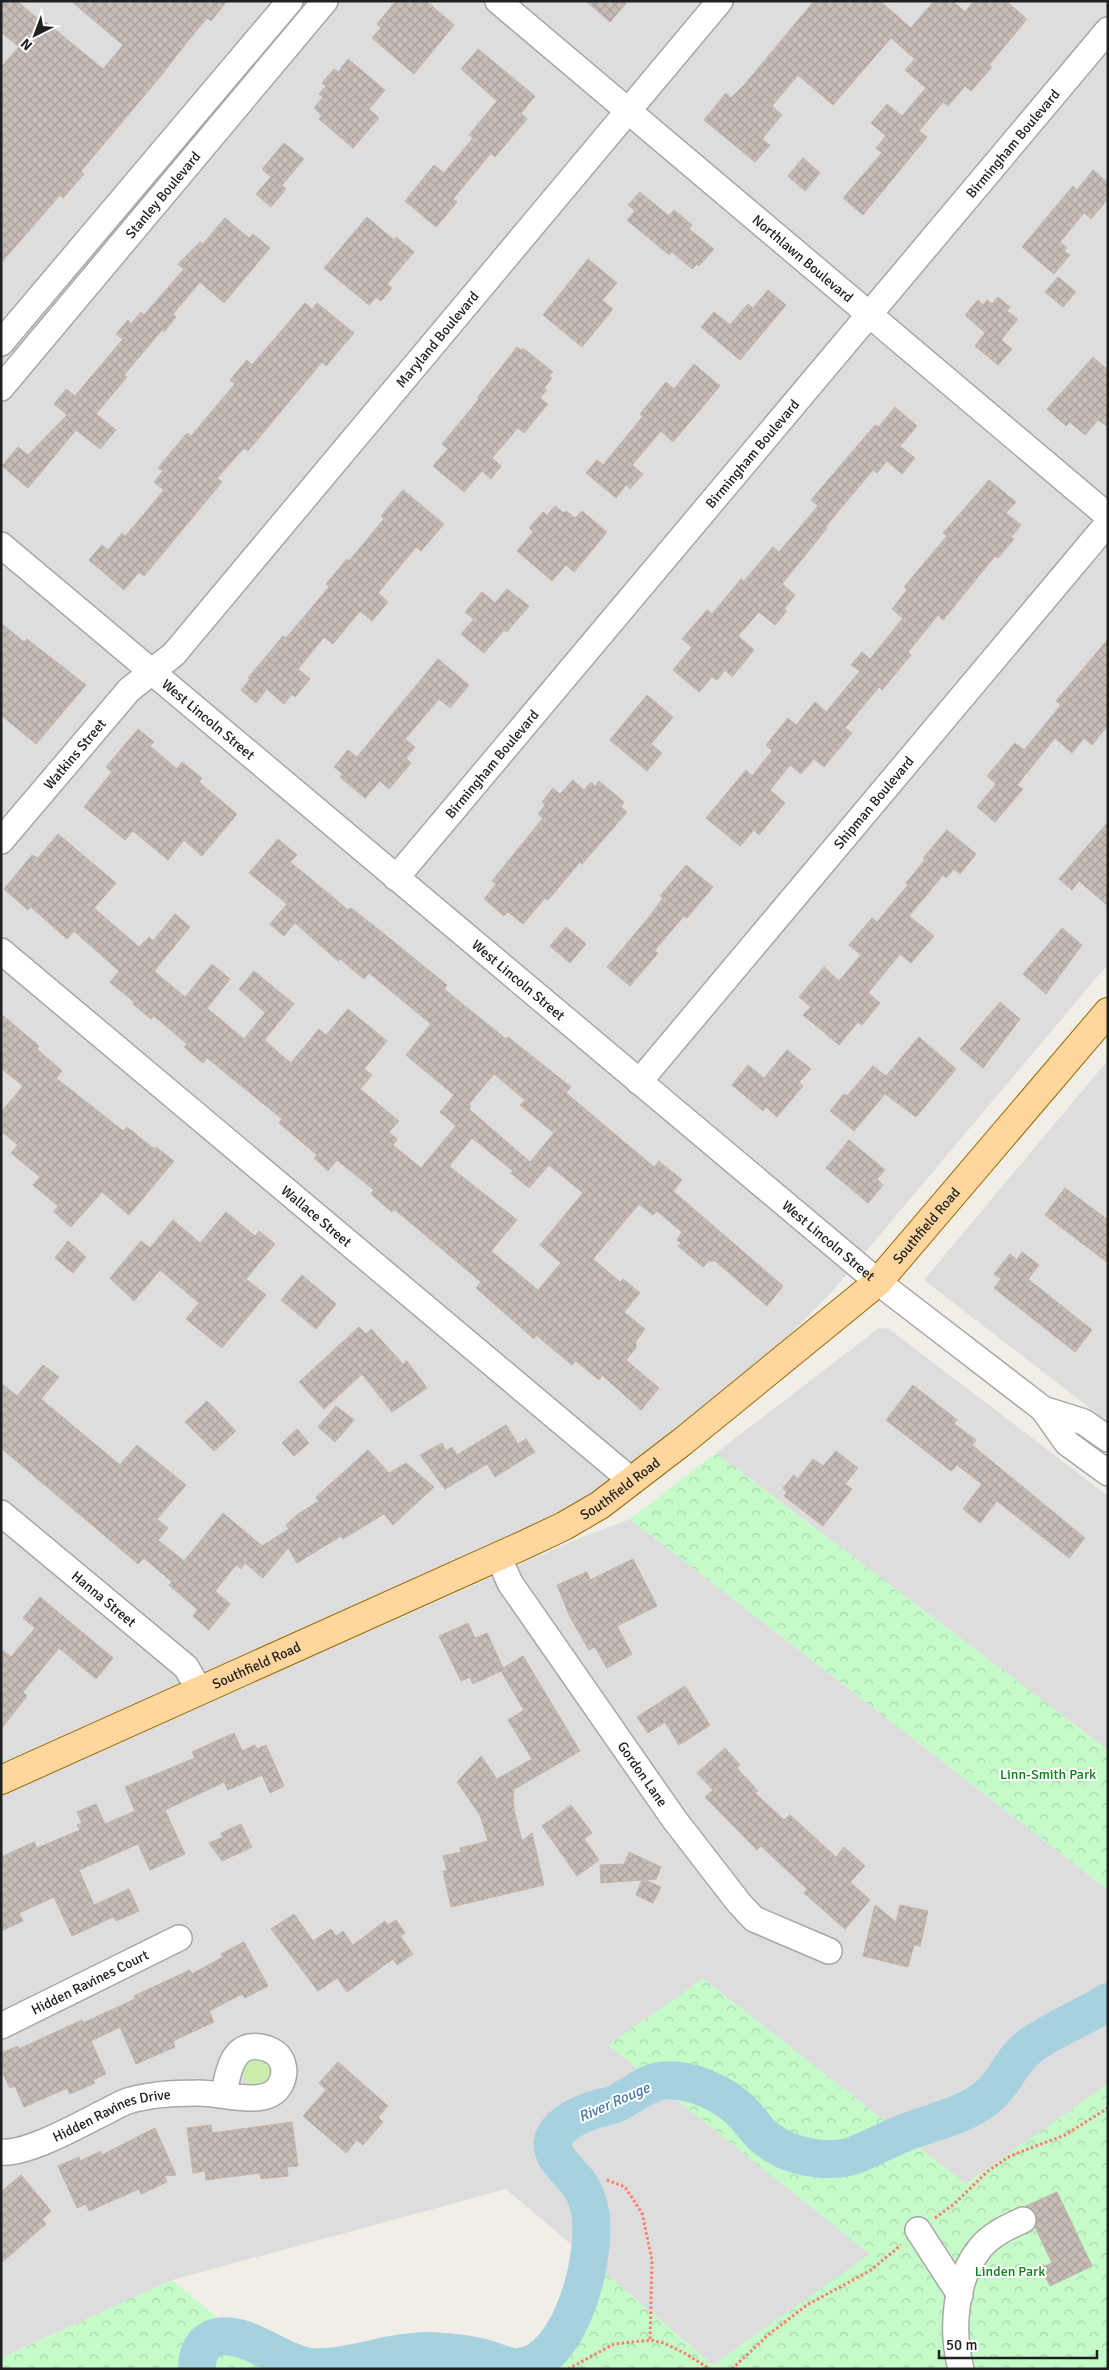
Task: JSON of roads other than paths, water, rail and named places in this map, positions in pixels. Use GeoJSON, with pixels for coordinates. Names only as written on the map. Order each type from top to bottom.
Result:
{"type":"FeatureCollection","features":[{"type":"Feature","properties":{"kind":"main road","name":"Southfield Road"},"geometry":{"type":"LineString","coordinates":[[1,1780],[564,1526],[600,1505],[788,1357],[878,1282],[1108,1012]]}},
{"type":"Feature","properties":{"kind":"street","name":"Stanley Boulevard"},"geometry":{"type":"LineString","coordinates":[[1,343],[290,1]]}},
{"type":"Feature","properties":{"kind":"street","name":"Stanley Boulevard"},"geometry":{"type":"LineString","coordinates":[[1,388],[325,1]]}},
{"type":"Feature","properties":{"kind":"street","name":"Northlawn Boulevard"},"geometry":{"type":"LineString","coordinates":[[498,1],[1108,516]]}},
{"type":"Feature","properties":{"kind":"street","name":"Maryland Boulevard"},"geometry":{"type":"LineString","coordinates":[[150,671],[174,654],[720,1]]}},
{"type":"Feature","properties":{"kind":"street","name":"Birmingham Boulevard"},"geometry":{"type":"LineString","coordinates":[[396,878],[1108,30]]}},
{"type":"Feature","properties":{"kind":"street"},"geometry":{"type":"LineString","coordinates":[[162,152],[184,170]]}},
{"type":"Feature","properties":{"kind":"street","name":"Shipman Boulevard"},"geometry":{"type":"LineString","coordinates":[[639,1082],[1108,523]]}},
{"type":"Feature","properties":{"kind":"street","name":"West Lincoln Street"},"geometry":{"type":"LineString","coordinates":[[1,545],[878,1282],[1042,1410],[1067,1443],[1108,1474]]}},
{"type":"Feature","properties":{"kind":"street","name":"Watkins Street"},"geometry":{"type":"LineString","coordinates":[[1,840],[129,690],[150,671]]}},
{"type":"Feature","properties":{"kind":"street","name":"Wallace Street"},"geometry":{"type":"LineString","coordinates":[[1,951],[632,1481]]}},
{"type":"Feature","properties":{"kind":"street","name":"West Lincoln Street"},"geometry":{"type":"LineString","coordinates":[[1042,1410],[1084,1422],[1108,1439]]}},
{"type":"Feature","properties":{"kind":"street","name":"Hanna Street"},"geometry":{"type":"LineString","coordinates":[[1,1513],[186,1667],[200,1690]]}},
{"type":"Feature","properties":{"kind":"street","name":"Gordon Lane"},"geometry":{"type":"LineString","coordinates":[[498,1556],[510,1583],[674,1819],[739,1903],[754,1919],[829,1951]]}},
{"type":"Feature","properties":{"kind":"street","name":"Hidden Ravines Court"},"geometry":{"type":"LineString","coordinates":[[1,2026],[179,1938]]}},
{"type":"Feature","properties":{"kind":"street","name":"Hidden Ravines Drive"},"geometry":{"type":"LineString","coordinates":[[1,2152],[26,2148],[131,2100],[196,2093],[224,2094]]}},
{"type":"Feature","properties":{"kind":"street"},"geometry":{"type":"LineString","coordinates":[[961,2369],[955,2334],[960,2295],[968,2268],[981,2247],[1000,2231],[1023,2220]]}},
{"type":"Feature","properties":{"kind":"street"},"geometry":{"type":"LineString","coordinates":[[918,2230],[960,2295]]}},
{"type":"Feature","properties":{"kind":"waterway","name":"River Rouge"},"geometry":{"type":"LineString","coordinates":[[197,2369],[199,2355],[203,2346],[210,2340],[226,2336],[250,2342],[287,2360],[310,2367],[339,2366],[400,2354],[430,2351],[485,2358],[512,2367],[536,2362],[553,2347],[567,2327],[578,2302],[586,2276],[590,2250],[591,2226],[589,2207],[584,2192],[558,2159],[553,2148],[555,2136],[567,2122],[590,2111],[615,2104],[654,2083],[671,2080],[695,2085],[718,2094],[738,2108],[769,2141],[792,2153],[817,2158],[846,2158],[904,2133],[956,2115],[976,2105],[992,2093],[1018,2058],[1030,2046],[1108,2002]]}},
{"type":"Feature","properties":{"kind":"park label","name":"Linn-Smith Park"},"geometry":{"type":"Point","coordinates":[1048,1774]}},
{"type":"Feature","properties":{"kind":"park label","name":"Linden Park"},"geometry":{"type":"Point","coordinates":[1010,2271]}}]}
